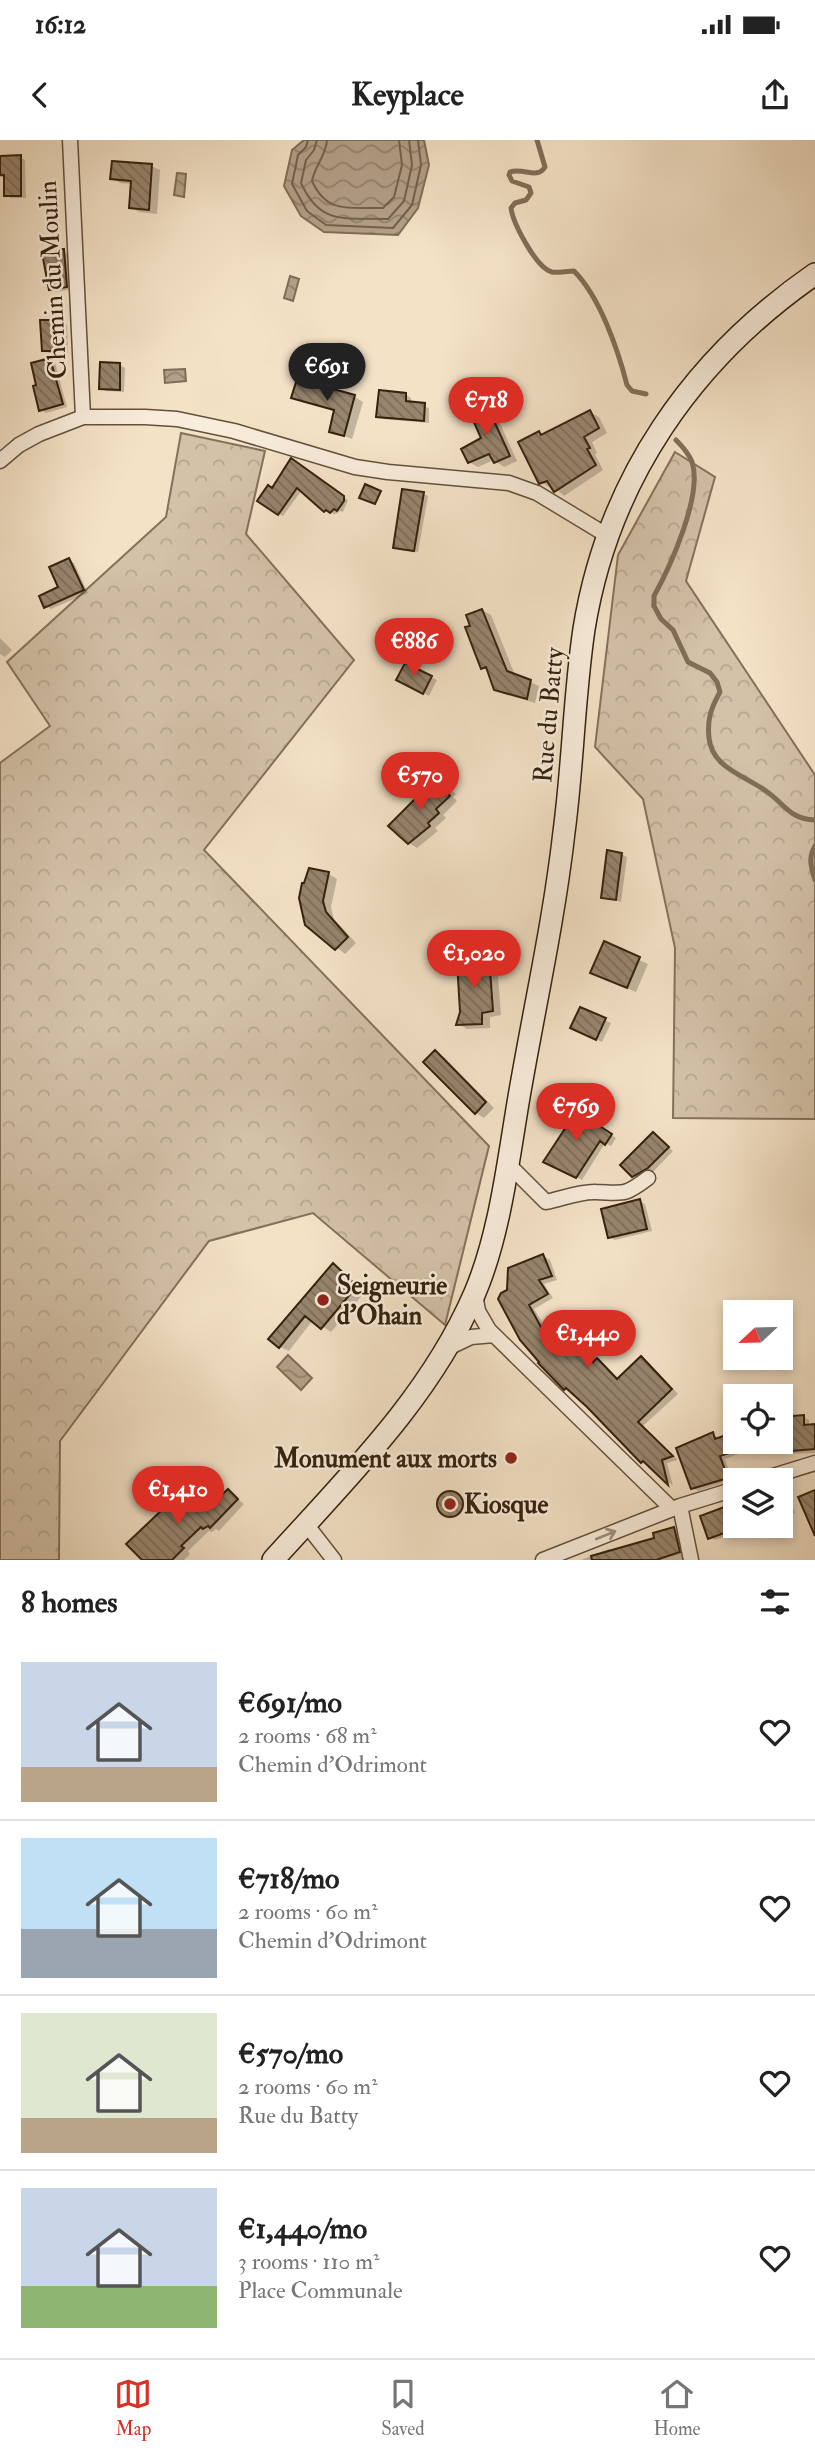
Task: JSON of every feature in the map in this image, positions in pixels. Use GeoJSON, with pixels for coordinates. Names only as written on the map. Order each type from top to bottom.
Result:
{"type":"FeatureCollection","features":[{"type":"Feature","properties":{"kind":"main road","name":"Rue du Batty"},"geometry":{"type":"LineString","coordinates":[[273,1560],[408,1408],[448,1348],[475,1294],[491,1241],[507,1163],[563,844],[584,630],[608,536],[634,474],[663,424],[705,369],[746,328],[815,274]]}},
{"type":"Feature","properties":{"kind":"street","name":"Chemin du Moulin"},"geometry":{"type":"LineString","coordinates":[[70,140],[83,417]]}},
{"type":"Feature","properties":{"kind":"street"},"geometry":{"type":"LineString","coordinates":[[0,461],[19,445],[39,434],[83,417],[177,419],[234,431],[355,467],[509,483],[537,493],[608,536]]}},
{"type":"Feature","properties":{"kind":"street"},"geometry":{"type":"LineString","coordinates":[[507,1163],[546,1202],[596,1192],[621,1194],[631,1191],[648,1178]]}},
{"type":"Feature","properties":{"kind":"street"},"geometry":{"type":"LineString","coordinates":[[475,1294],[478,1311],[494,1335],[676,1507],[691,1560]]}},
{"type":"Feature","properties":{"kind":"street"},"geometry":{"type":"LineString","coordinates":[[448,1348],[471,1337],[494,1335]]}},
{"type":"Feature","properties":{"kind":"street"},"geometry":{"type":"LineString","coordinates":[[793,1470],[815,1463]]}},
{"type":"Feature","properties":{"kind":"street"},"geometry":{"type":"LineString","coordinates":[[543,1560],[676,1507],[723,1493]]}},
{"type":"Feature","properties":{"kind":"street"},"geometry":{"type":"LineString","coordinates":[[306,1524],[334,1560]]}},
{"type":"Feature","properties":{"kind":"green space"},"geometry":{"type":"Polygon","coordinates":[[[181,433],[265,451],[246,534],[354,660],[204,850],[489,1146],[445,1325],[313,1213],[209,1241],[60,1441],[59,1560],[0,1560],[0,763],[50,726],[7,662],[166,517],[181,433]]]}},
{"type":"Feature","properties":{"kind":"green space"},"geometry":{"type":"Polygon","coordinates":[[[675,452],[715,477],[686,581],[815,775],[815,1119],[673,1118],[675,948],[643,799],[595,747],[618,555],[675,452]]]}},
{"type":"Feature","properties":{"kind":"water"},"geometry":{"type":"Polygon","coordinates":[[[304,140],[424,140],[429,165],[418,208],[398,235],[324,232],[301,216],[284,186],[292,150],[304,140]]]}},
{"type":"Feature","properties":{"kind":"water"},"geometry":{"type":"Polygon","coordinates":[[[177,173],[186,174],[184,197],[174,195],[177,173]]]}},
{"type":"Feature","properties":{"kind":"water"},"geometry":{"type":"Polygon","coordinates":[[[290,276],[299,279],[293,301],[284,298],[290,276]]]}},
{"type":"Feature","properties":{"kind":"water"},"geometry":{"type":"Polygon","coordinates":[[[185,369],[186,381],[165,383],[164,370],[185,369]]]}},
{"type":"Feature","properties":{"kind":"water"},"geometry":{"type":"Polygon","coordinates":[[[422,755],[428,763],[412,778],[405,771],[422,755]]]}},
{"type":"Feature","properties":{"kind":"water"},"geometry":{"type":"Polygon","coordinates":[[[288,1355],[312,1378],[301,1390],[277,1367],[288,1355]]]}},
{"type":"Feature","properties":{"kind":"building"},"geometry":{"type":"Polygon","coordinates":[[[21,155],[21,196],[4,196],[0,156],[21,155]]]}},
{"type":"Feature","properties":{"kind":"building"},"geometry":{"type":"Polygon","coordinates":[[[112,161],[152,164],[149,210],[129,208],[131,181],[110,179],[112,161]]]}},
{"type":"Feature","properties":{"kind":"building"},"geometry":{"type":"Polygon","coordinates":[[[64,249],[67,287],[49,290],[42,253],[64,249]]]}},
{"type":"Feature","properties":{"kind":"building"},"geometry":{"type":"Polygon","coordinates":[[[40,320],[62,320],[64,351],[42,351],[40,320]]]}},
{"type":"Feature","properties":{"kind":"building"},"geometry":{"type":"Polygon","coordinates":[[[50,358],[63,404],[39,411],[31,363],[50,358]]]}},
{"type":"Feature","properties":{"kind":"building"},"geometry":{"type":"Polygon","coordinates":[[[100,362],[120,363],[120,390],[99,389],[100,362]]]}},
{"type":"Feature","properties":{"kind":"building"},"geometry":{"type":"Polygon","coordinates":[[[297,379],[355,395],[344,436],[329,432],[334,410],[291,398],[297,379]]]}},
{"type":"Feature","properties":{"kind":"building"},"geometry":{"type":"Polygon","coordinates":[[[379,390],[406,393],[406,401],[425,403],[424,421],[376,417],[379,390]]]}},
{"type":"Feature","properties":{"kind":"building"},"geometry":{"type":"Polygon","coordinates":[[[485,401],[510,456],[494,463],[489,454],[468,463],[461,449],[481,438],[469,411],[485,401]]]}},
{"type":"Feature","properties":{"kind":"building"},"geometry":{"type":"Polygon","coordinates":[[[590,410],[599,428],[584,437],[596,465],[554,492],[547,481],[539,484],[518,442],[539,431],[541,435],[590,410]]]}},
{"type":"Feature","properties":{"kind":"building"},"geometry":{"type":"Polygon","coordinates":[[[291,458],[344,496],[344,501],[337,511],[334,509],[330,513],[326,510],[324,512],[297,488],[278,515],[257,501],[268,485],[272,488],[291,458]]]}},
{"type":"Feature","properties":{"kind":"building"},"geometry":{"type":"Polygon","coordinates":[[[365,484],[381,491],[375,504],[359,498],[365,484]]]}},
{"type":"Feature","properties":{"kind":"building"},"geometry":{"type":"Polygon","coordinates":[[[402,489],[424,492],[414,551],[393,548],[402,489]]]}},
{"type":"Feature","properties":{"kind":"building"},"geometry":{"type":"Polygon","coordinates":[[[69,558],[84,590],[44,608],[39,596],[58,587],[49,567],[69,558]]]}},
{"type":"Feature","properties":{"kind":"building"},"geometry":{"type":"Polygon","coordinates":[[[482,609],[507,671],[531,680],[527,699],[494,690],[486,667],[481,669],[465,627],[470,626],[466,615],[482,609]]]}},
{"type":"Feature","properties":{"kind":"building"},"geometry":{"type":"Polygon","coordinates":[[[405,663],[432,676],[423,694],[396,680],[405,663]]]}},
{"type":"Feature","properties":{"kind":"building"},"geometry":{"type":"Polygon","coordinates":[[[437,777],[449,789],[446,791],[450,796],[436,809],[439,813],[428,823],[430,826],[408,844],[388,826],[437,777]]]}},
{"type":"Feature","properties":{"kind":"building"},"geometry":{"type":"Polygon","coordinates":[[[607,850],[622,853],[616,900],[601,898],[607,850]]]}},
{"type":"Feature","properties":{"kind":"building"},"geometry":{"type":"Polygon","coordinates":[[[309,868],[329,872],[323,901],[326,912],[348,937],[335,950],[305,925],[299,898],[309,868]]]}},
{"type":"Feature","properties":{"kind":"building"},"geometry":{"type":"Polygon","coordinates":[[[604,941],[640,957],[627,988],[590,973],[604,941]]]}},
{"type":"Feature","properties":{"kind":"building"},"geometry":{"type":"Polygon","coordinates":[[[489,956],[493,1011],[482,1013],[482,1024],[456,1025],[460,1012],[457,961],[489,956]]]}},
{"type":"Feature","properties":{"kind":"building"},"geometry":{"type":"Polygon","coordinates":[[[580,1007],[606,1018],[596,1040],[570,1028],[580,1007]]]}},
{"type":"Feature","properties":{"kind":"building"},"geometry":{"type":"Polygon","coordinates":[[[435,1050],[486,1102],[475,1114],[423,1062],[435,1050]]]}},
{"type":"Feature","properties":{"kind":"building"},"geometry":{"type":"Polygon","coordinates":[[[569,1107],[593,1119],[592,1121],[612,1134],[605,1145],[600,1141],[576,1178],[543,1162],[566,1127],[559,1123],[569,1107]]]}},
{"type":"Feature","properties":{"kind":"building"},"geometry":{"type":"Polygon","coordinates":[[[653,1132],[669,1147],[648,1168],[632,1177],[620,1165],[653,1132]]]}},
{"type":"Feature","properties":{"kind":"building"},"geometry":{"type":"Polygon","coordinates":[[[640,1199],[647,1229],[608,1238],[601,1209],[640,1199]]]}},
{"type":"Feature","properties":{"kind":"building"},"geometry":{"type":"Polygon","coordinates":[[[543,1254],[552,1276],[539,1280],[548,1294],[529,1305],[556,1347],[569,1335],[593,1362],[597,1358],[617,1379],[641,1356],[672,1389],[638,1422],[673,1456],[662,1460],[668,1485],[643,1461],[641,1463],[587,1407],[566,1388],[564,1390],[520,1340],[498,1299],[501,1293],[507,1290],[508,1268],[543,1254]]]}},
{"type":"Feature","properties":{"kind":"building","name":"Seigneurie d’Ohain"},"geometry":{"type":"Polygon","coordinates":[[[333,1263],[357,1286],[321,1329],[305,1316],[279,1348],[268,1339],[333,1263]]]}},
{"type":"Feature","properties":{"kind":"building"},"geometry":{"type":"Polygon","coordinates":[[[804,1415],[804,1425],[815,1424],[815,1449],[793,1451],[793,1416],[804,1415]]]}},
{"type":"Feature","properties":{"kind":"building"},"geometry":{"type":"Polygon","coordinates":[[[713,1432],[715,1439],[723,1436],[723,1454],[726,1454],[720,1456],[724,1468],[723,1479],[691,1489],[676,1448],[713,1432]]]}},
{"type":"Feature","properties":{"kind":"building"},"geometry":{"type":"Polygon","coordinates":[[[228,1489],[238,1499],[210,1528],[201,1527],[181,1546],[184,1548],[172,1560],[142,1560],[126,1544],[182,1491],[195,1506],[203,1498],[211,1505],[228,1489]]]}},
{"type":"Feature","properties":{"kind":"building"},"geometry":{"type":"Polygon","coordinates":[[[815,1490],[815,1536],[798,1497],[815,1490]]]}},
{"type":"Feature","properties":{"kind":"building","name":"Kiosque"},"geometry":{"type":"Polygon","coordinates":[[[450,1491],[459,1495],[463,1504],[459,1513],[450,1517],[441,1513],[437,1504],[441,1495],[450,1491]]]}},
{"type":"Feature","properties":{"kind":"building"},"geometry":{"type":"Polygon","coordinates":[[[723,1507],[723,1533],[708,1539],[700,1516],[723,1507]]]}},
{"type":"Feature","properties":{"kind":"building"},"geometry":{"type":"Polygon","coordinates":[[[674,1527],[680,1552],[656,1560],[592,1560],[591,1556],[654,1538],[653,1533],[674,1527]]]}},
{"type":"Feature","properties":{"kind":"waterway"},"geometry":{"type":"LineString","coordinates":[[537,140],[545,167],[542,171],[515,171],[509,175],[512,181],[529,187],[531,193],[526,200],[515,203],[511,208],[516,224],[526,244],[546,269],[552,272],[574,271],[583,282],[607,325],[627,385],[632,391],[646,394]]}},
{"type":"Feature","properties":{"kind":"waterway"},"geometry":{"type":"LineString","coordinates":[[676,440],[692,462],[693,493],[676,550],[654,596],[654,606],[661,619],[673,630],[688,662],[710,673],[717,682],[720,692],[710,714],[709,725],[711,748],[716,757],[730,770],[766,791],[793,814],[815,820]]}},
{"type":"Feature","properties":{"kind":"waterway"},"geometry":{"type":"LineString","coordinates":[[815,846],[811,858],[815,880]]}},
{"type":"Feature","properties":{"kind":"place","name":"Seigneurie d’Ohain"},"geometry":{"type":"Point","coordinates":[323,1300]}},
{"type":"Feature","properties":{"kind":"place","name":"Monument aux morts"},"geometry":{"type":"Point","coordinates":[511,1458]}},
{"type":"Feature","properties":{"kind":"place","name":"Kiosque"},"geometry":{"type":"Point","coordinates":[450,1504]}}]}
